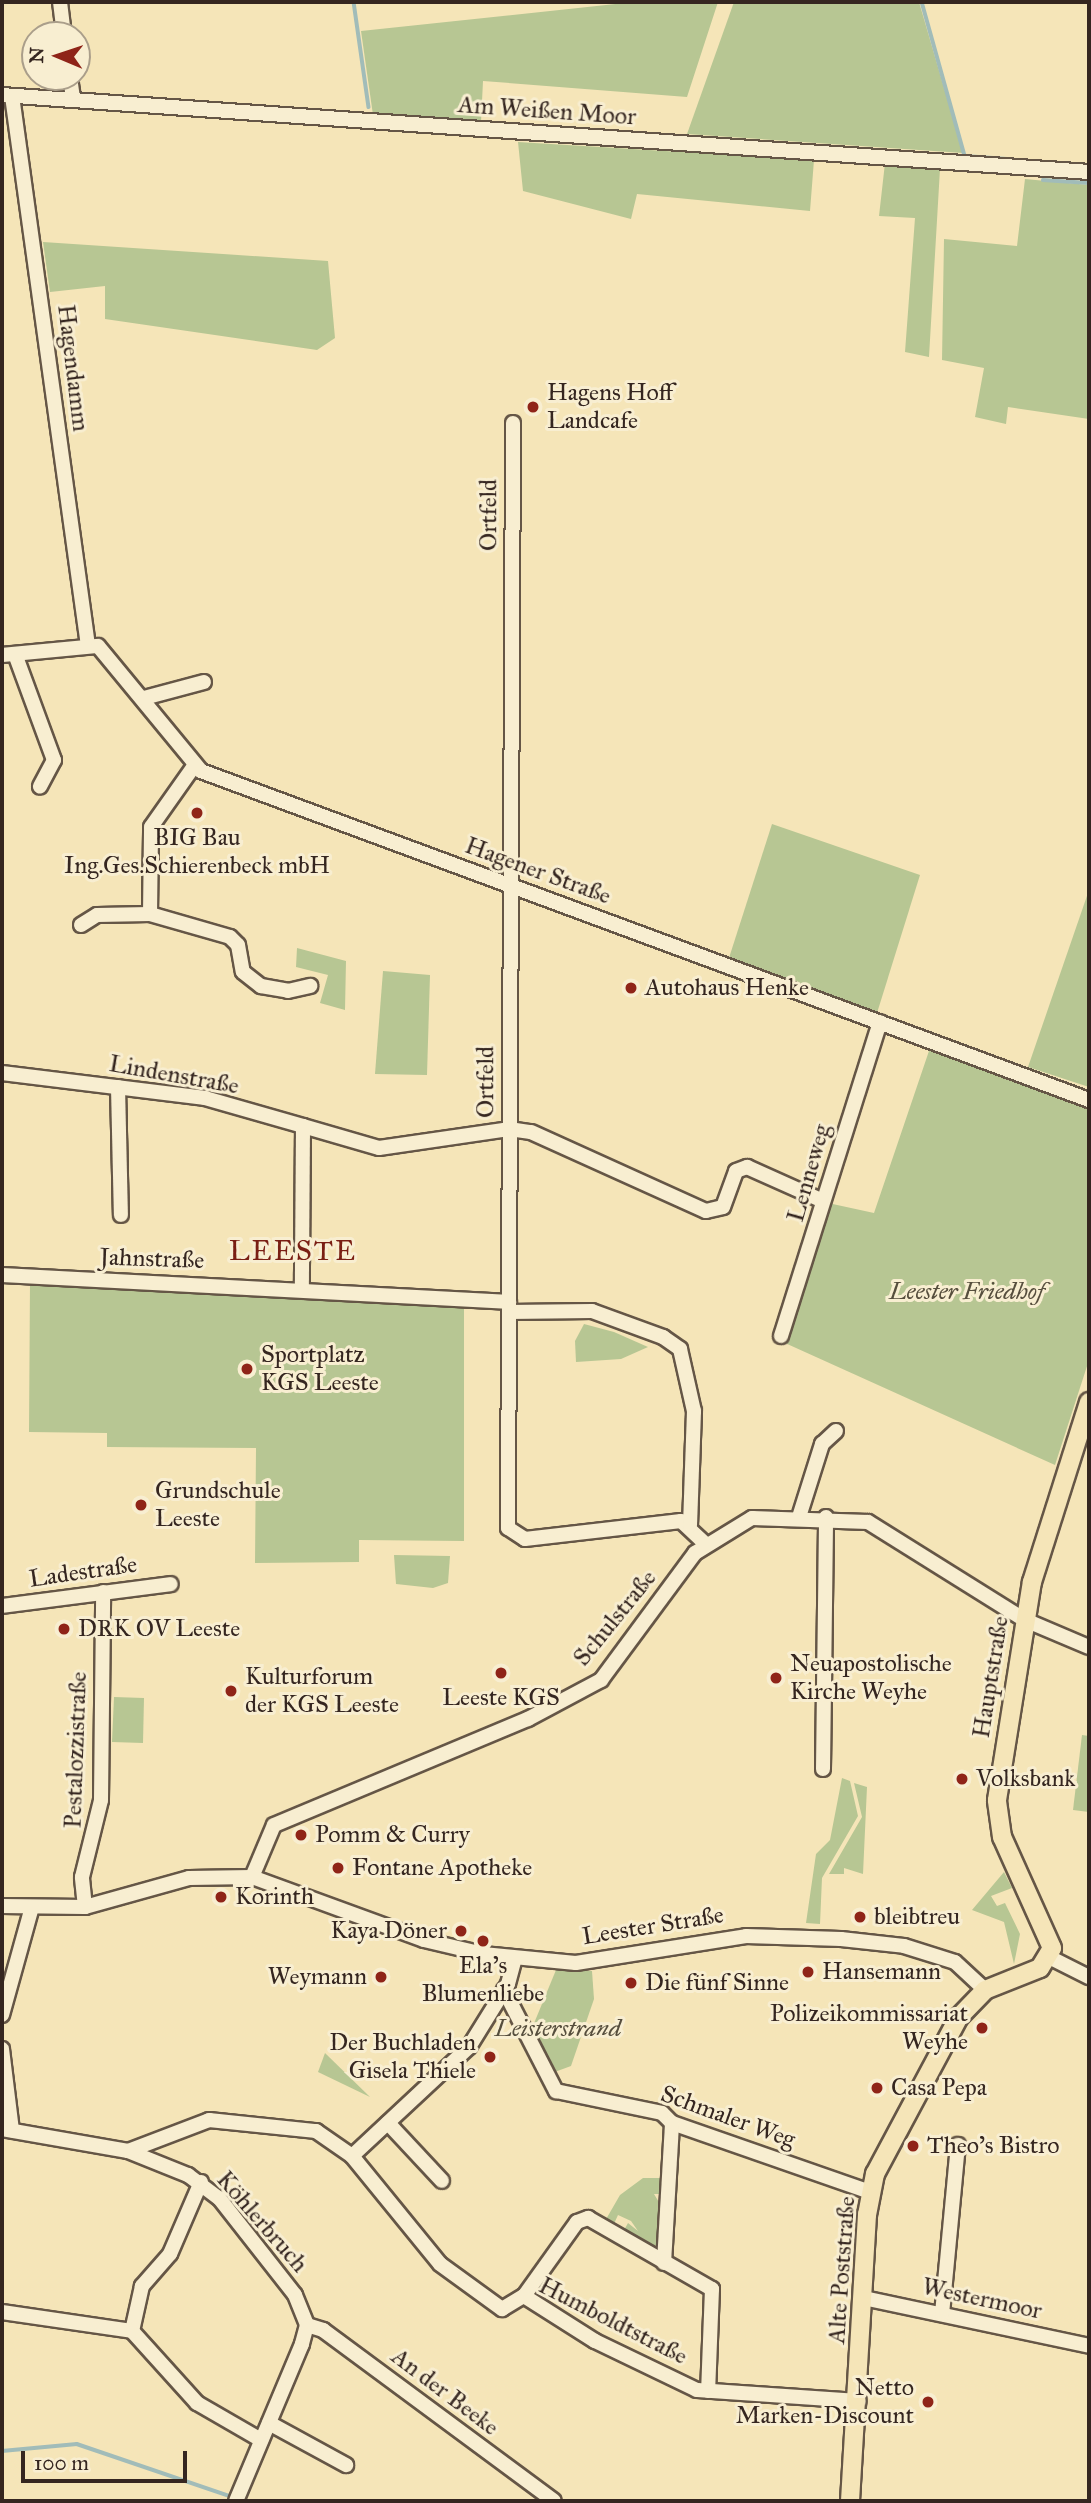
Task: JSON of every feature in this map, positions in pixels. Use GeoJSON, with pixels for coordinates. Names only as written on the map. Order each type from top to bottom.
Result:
{"type":"FeatureCollection","features":[{"type":"Feature","properties":{"kind":"main road","name":"Hauptstraße"},"geometry":{"type":"LineString","coordinates":[[1049,1956],[1046,1924],[998,1821],[1025,1620],[1089,1402]]}},
{"type":"Feature","properties":{"kind":"main road"},"geometry":{"type":"LineString","coordinates":[[985,1990],[1040,1968],[1049,1956]]}},
{"type":"Feature","properties":{"kind":"main road","name":"Alte Poststraße"},"geometry":{"type":"LineString","coordinates":[[850,2501],[859,2401],[870,2192],[918,2089],[959,2017],[985,1990]]}},
{"type":"Feature","properties":{"kind":"street"},"geometry":{"type":"LineString","coordinates":[[60,2],[62,21]]}},
{"type":"Feature","properties":{"kind":"street"},"geometry":{"type":"LineString","coordinates":[[72,91],[73,99]]}},
{"type":"Feature","properties":{"kind":"street","name":"Am Weißen Moor"},"geometry":{"type":"LineString","coordinates":[[7,96],[1089,172]]}},
{"type":"Feature","properties":{"kind":"street","name":"Hagendamm"},"geometry":{"type":"LineString","coordinates":[[7,96],[88,646]]}},
{"type":"Feature","properties":{"kind":"street","name":"Ortfeld"},"geometry":{"type":"LineString","coordinates":[[513,423],[508,1528],[514,1537],[673,1521],[690,1525]]}},
{"type":"Feature","properties":{"kind":"street"},"geometry":{"type":"LineString","coordinates":[[40,786],[54,760],[8,654],[88,646],[108,654],[194,766],[151,827],[150,914]]}},
{"type":"Feature","properties":{"kind":"street"},"geometry":{"type":"LineString","coordinates":[[144,698],[204,682]]}},
{"type":"Feature","properties":{"kind":"street","name":"Hagener Straße"},"geometry":{"type":"LineString","coordinates":[[194,766],[1089,1100]]}},
{"type":"Feature","properties":{"kind":"street"},"geometry":{"type":"LineString","coordinates":[[81,925],[97,915],[150,914],[230,937],[238,945],[243,972],[261,986],[288,991],[310,986]]}},
{"type":"Feature","properties":{"kind":"street","name":"Lenneweg"},"geometry":{"type":"LineString","coordinates":[[781,1336],[880,1022]]}},
{"type":"Feature","properties":{"kind":"street","name":"Lindenstraße"},"geometry":{"type":"LineString","coordinates":[[2,1073],[205,1098],[379,1148],[509,1129]]}},
{"type":"Feature","properties":{"kind":"street"},"geometry":{"type":"LineString","coordinates":[[118,1087],[121,1215]]}},
{"type":"Feature","properties":{"kind":"street"},"geometry":{"type":"LineString","coordinates":[[302,1287],[303,1126]]}},
{"type":"Feature","properties":{"kind":"street"},"geometry":{"type":"LineString","coordinates":[[509,1129],[531,1132],[706,1211],[723,1207],[736,1171],[747,1167],[823,1201]]}},
{"type":"Feature","properties":{"kind":"street","name":"Jahnstraße"},"geometry":{"type":"LineString","coordinates":[[2,1275],[302,1287],[509,1307],[592,1311],[663,1337],[680,1349],[689,1368],[694,1411],[690,1525]]}},
{"type":"Feature","properties":{"kind":"street"},"geometry":{"type":"LineString","coordinates":[[799,1517],[822,1444],[836,1431]]}},
{"type":"Feature","properties":{"kind":"street"},"geometry":{"type":"LineString","coordinates":[[823,1769],[826,1517]]}},
{"type":"Feature","properties":{"kind":"street","name":"Schulstraße"},"geometry":{"type":"LineString","coordinates":[[252,1877],[274,1825],[528,1719],[601,1680],[705,1543],[752,1518],[826,1517],[868,1522],[1025,1620],[1089,1647]]}},
{"type":"Feature","properties":{"kind":"street"},"geometry":{"type":"LineString","coordinates":[[690,1525],[705,1543]]}},
{"type":"Feature","properties":{"kind":"street","name":"Ladestraße"},"geometry":{"type":"LineString","coordinates":[[2,1606],[171,1584]]}},
{"type":"Feature","properties":{"kind":"street","name":"Pestalozzistraße"},"geometry":{"type":"LineString","coordinates":[[85,1907],[82,1877],[101,1800],[103,1592]]}},
{"type":"Feature","properties":{"kind":"street","name":"Leester Straße"},"geometry":{"type":"LineString","coordinates":[[2,1906],[85,1907],[189,1878],[252,1877],[424,1940],[515,1958],[576,1963],[746,1936],[821,1937],[904,1946],[955,1962],[985,1990]]}},
{"type":"Feature","properties":{"kind":"street"},"geometry":{"type":"LineString","coordinates":[[2,2015],[32,1907]]}},
{"type":"Feature","properties":{"kind":"street"},"geometry":{"type":"LineString","coordinates":[[1049,1956],[1089,1977]]}},
{"type":"Feature","properties":{"kind":"street"},"geometry":{"type":"LineString","coordinates":[[128,2151],[209,2120],[316,2132],[352,2156],[470,2047],[505,1990],[515,1958]]}},
{"type":"Feature","properties":{"kind":"street","name":"Schmaler Weg"},"geometry":{"type":"LineString","coordinates":[[505,1990],[555,2091],[662,2113],[672,2123],[870,2192]]}},
{"type":"Feature","properties":{"kind":"street"},"geometry":{"type":"LineString","coordinates":[[2,2049],[7,2129]]}},
{"type":"Feature","properties":{"kind":"street"},"geometry":{"type":"LineString","coordinates":[[388,2123],[442,2181]]}},
{"type":"Feature","properties":{"kind":"street"},"geometry":{"type":"LineString","coordinates":[[664,2263],[672,2123]]}},
{"type":"Feature","properties":{"kind":"street","name":"Köhlerbruch"},"geometry":{"type":"LineString","coordinates":[[7,2129],[128,2151],[201,2182],[213,2192],[295,2295],[307,2325]]}},
{"type":"Feature","properties":{"kind":"street"},"geometry":{"type":"LineString","coordinates":[[942,2314],[958,2145]]}},
{"type":"Feature","properties":{"kind":"street","name":"Humboldtstraße"},"geometry":{"type":"LineString","coordinates":[[352,2156],[409,2222],[414,2238],[494,2306],[509,2307],[524,2297],[595,2341],[709,2391],[859,2401]]}},
{"type":"Feature","properties":{"kind":"street"},"geometry":{"type":"LineString","coordinates":[[132,2331],[142,2286],[170,2253],[193,2208],[201,2182]]}},
{"type":"Feature","properties":{"kind":"street"},"geometry":{"type":"LineString","coordinates":[[193,2208],[213,2192]]}},
{"type":"Feature","properties":{"kind":"street"},"geometry":{"type":"LineString","coordinates":[[524,2297],[578,2221],[588,2218],[712,2289],[709,2391]]}},
{"type":"Feature","properties":{"kind":"street","name":"Westermoor"},"geometry":{"type":"LineString","coordinates":[[864,2298],[1089,2346]]}},
{"type":"Feature","properties":{"kind":"street"},"geometry":{"type":"LineString","coordinates":[[2,2312],[132,2331],[197,2403],[261,2440]]}},
{"type":"Feature","properties":{"kind":"street"},"geometry":{"type":"LineString","coordinates":[[236,2501],[307,2325]]}},
{"type":"Feature","properties":{"kind":"street","name":"An der Beeke"},"geometry":{"type":"LineString","coordinates":[[307,2325],[323,2330],[554,2501]]}},
{"type":"Feature","properties":{"kind":"street"},"geometry":{"type":"LineString","coordinates":[[269,2423],[346,2465]]}},
{"type":"Feature","properties":{"kind":"green space"},"geometry":{"type":"Polygon","coordinates":[[[634,2],[718,2],[687,97],[483,81],[481,122],[373,115],[361,31],[634,2]]]}},
{"type":"Feature","properties":{"kind":"green space"},"geometry":{"type":"Polygon","coordinates":[[[734,2],[919,2],[963,153],[687,134],[734,2]]]}},
{"type":"Feature","properties":{"kind":"green space"},"geometry":{"type":"Polygon","coordinates":[[[518,142],[814,160],[810,211],[637,194],[631,219],[523,191],[518,142]]]}},
{"type":"Feature","properties":{"kind":"green space"},"geometry":{"type":"Polygon","coordinates":[[[885,163],[940,169],[929,357],[905,352],[915,218],[879,216],[885,163]]]}},
{"type":"Feature","properties":{"kind":"green space"},"geometry":{"type":"Polygon","coordinates":[[[1025,179],[1089,185],[1089,419],[1008,407],[1006,424],[975,417],[984,368],[942,360],[944,239],[1017,246],[1025,179]]]}},
{"type":"Feature","properties":{"kind":"green space"},"geometry":{"type":"Polygon","coordinates":[[[43,242],[328,261],[335,338],[317,350],[105,319],[105,286],[50,292],[43,242]]]}},
{"type":"Feature","properties":{"kind":"green space"},"geometry":{"type":"Polygon","coordinates":[[[772,824],[920,875],[877,1013],[728,961],[772,824]]]}},
{"type":"Feature","properties":{"kind":"green space"},"geometry":{"type":"Polygon","coordinates":[[[1089,890],[1089,1087],[1028,1067],[1089,890]]]}},
{"type":"Feature","properties":{"kind":"green space"},"geometry":{"type":"Polygon","coordinates":[[[297,948],[346,961],[345,1010],[320,1003],[328,975],[296,967],[297,948]]]}},
{"type":"Feature","properties":{"kind":"green space"},"geometry":{"type":"Polygon","coordinates":[[[383,971],[430,975],[427,1075],[375,1074],[383,971]]]}},
{"type":"Feature","properties":{"kind":"green space","name":"Leester Friedhof"},"geometry":{"type":"Polygon","coordinates":[[[930,1048],[1089,1108],[1089,1360],[1055,1465],[785,1343],[828,1203],[874,1213],[930,1048]]]}},
{"type":"Feature","properties":{"kind":"green space","name":"Sportplatz KGS Leeste"},"geometry":{"type":"Polygon","coordinates":[[[30,1282],[464,1306],[464,1541],[359,1540],[359,1562],[255,1563],[256,1448],[107,1447],[107,1433],[29,1432],[30,1282]]]}},
{"type":"Feature","properties":{"kind":"green space"},"geometry":{"type":"Polygon","coordinates":[[[584,1324],[614,1332],[648,1347],[621,1359],[576,1362],[575,1341],[584,1324]]]}},
{"type":"Feature","properties":{"kind":"green space"},"geometry":{"type":"Polygon","coordinates":[[[394,1555],[450,1556],[448,1583],[433,1588],[396,1584],[394,1555]]]}},
{"type":"Feature","properties":{"kind":"green space"},"geometry":{"type":"Polygon","coordinates":[[[114,1697],[144,1698],[143,1743],[112,1742],[114,1697]]]}},
{"type":"Feature","properties":{"kind":"green space"},"geometry":{"type":"Polygon","coordinates":[[[1082,1735],[1089,1736],[1089,1812],[1073,1810],[1082,1735]]]}},
{"type":"Feature","properties":{"kind":"green space"},"geometry":{"type":"Polygon","coordinates":[[[842,1778],[850,1781],[858,1816],[822,1878],[820,1924],[806,1923],[816,1854],[830,1840],[842,1778]]]}},
{"type":"Feature","properties":{"kind":"green space"},"geometry":{"type":"Polygon","coordinates":[[[854,1783],[867,1787],[863,1874],[844,1868],[844,1874],[829,1874],[862,1817],[854,1783]]]}},
{"type":"Feature","properties":{"kind":"green space"},"geometry":{"type":"Polygon","coordinates":[[[1004,1872],[1012,1888],[991,1896],[997,1906],[1005,1903],[1020,1934],[1014,1964],[1004,1922],[972,1910],[1004,1872]]]}},
{"type":"Feature","properties":{"kind":"green space","name":"Leisterstrand"},"geometry":{"type":"Polygon","coordinates":[[[556,1970],[592,1971],[594,1999],[571,2066],[552,2073],[530,2033],[556,1970]]]}},
{"type":"Feature","properties":{"kind":"green space"},"geometry":{"type":"Polygon","coordinates":[[[325,2053],[370,2097],[318,2072],[325,2053]]]}},
{"type":"Feature","properties":{"kind":"green space"},"geometry":{"type":"Polygon","coordinates":[[[643,2178],[660,2178],[660,2194],[654,2194],[660,2204],[658,2244],[651,2248],[623,2232],[628,2223],[638,2231],[631,2221],[618,2215],[613,2226],[605,2221],[620,2195],[643,2178]]]}},
{"type":"Feature","properties":{"kind":"waterway"},"geometry":{"type":"LineString","coordinates":[[354,2],[369,107]]}},
{"type":"Feature","properties":{"kind":"waterway"},"geometry":{"type":"LineString","coordinates":[[922,2],[965,156],[1007,159]]}},
{"type":"Feature","properties":{"kind":"waterway"},"geometry":{"type":"LineString","coordinates":[[1043,180],[1089,183]]}},
{"type":"Feature","properties":{"kind":"waterway"},"geometry":{"type":"LineString","coordinates":[[2,2451],[77,2444],[233,2497]]}},
{"type":"Feature","properties":{"kind":"place","name":"Hagens Hoff Landcafe"},"geometry":{"type":"Point","coordinates":[533,407]}},
{"type":"Feature","properties":{"kind":"place","name":"BIG Bau Ing.Ges.Schierenbeck mbH"},"geometry":{"type":"Point","coordinates":[197,813]}},
{"type":"Feature","properties":{"kind":"place","name":"Autohaus Henke"},"geometry":{"type":"Point","coordinates":[631,988]}},
{"type":"Feature","properties":{"kind":"place","name":"Sportplatz KGS Leeste"},"geometry":{"type":"Point","coordinates":[247,1369]}},
{"type":"Feature","properties":{"kind":"place","name":"Grundschule Leeste"},"geometry":{"type":"Point","coordinates":[141,1505]}},
{"type":"Feature","properties":{"kind":"place","name":"DRK OV Leeste"},"geometry":{"type":"Point","coordinates":[64,1629]}},
{"type":"Feature","properties":{"kind":"place","name":"Leeste KGS"},"geometry":{"type":"Point","coordinates":[501,1673]}},
{"type":"Feature","properties":{"kind":"place","name":"Neuapostolische Kirche Weyhe"},"geometry":{"type":"Point","coordinates":[776,1678]}},
{"type":"Feature","properties":{"kind":"place","name":"Kulturforum der KGS Leeste"},"geometry":{"type":"Point","coordinates":[231,1691]}},
{"type":"Feature","properties":{"kind":"place","name":"Volksbank"},"geometry":{"type":"Point","coordinates":[962,1779]}},
{"type":"Feature","properties":{"kind":"place","name":"Pomm & Curry"},"geometry":{"type":"Point","coordinates":[301,1835]}},
{"type":"Feature","properties":{"kind":"place","name":"Fontane Apotheke"},"geometry":{"type":"Point","coordinates":[338,1868]}},
{"type":"Feature","properties":{"kind":"place","name":"Korinth"},"geometry":{"type":"Point","coordinates":[221,1897]}},
{"type":"Feature","properties":{"kind":"place","name":"bleibtreu"},"geometry":{"type":"Point","coordinates":[860,1917]}},
{"type":"Feature","properties":{"kind":"place","name":"Kaya Döner"},"geometry":{"type":"Point","coordinates":[461,1931]}},
{"type":"Feature","properties":{"kind":"place","name":"Ela's Blumenliebe"},"geometry":{"type":"Point","coordinates":[483,1941]}},
{"type":"Feature","properties":{"kind":"place","name":"Hansemann"},"geometry":{"type":"Point","coordinates":[808,1972]}},
{"type":"Feature","properties":{"kind":"place","name":"Weymann"},"geometry":{"type":"Point","coordinates":[381,1977]}},
{"type":"Feature","properties":{"kind":"place","name":"Die fünf Sinne"},"geometry":{"type":"Point","coordinates":[631,1983]}},
{"type":"Feature","properties":{"kind":"place","name":"Polizeikommissariat Weyhe"},"geometry":{"type":"Point","coordinates":[982,2028]}},
{"type":"Feature","properties":{"kind":"place","name":"Der Buchladen Gisela Thiele"},"geometry":{"type":"Point","coordinates":[490,2057]}},
{"type":"Feature","properties":{"kind":"place","name":"Casa Pepa"},"geometry":{"type":"Point","coordinates":[877,2088]}},
{"type":"Feature","properties":{"kind":"place","name":"Theo's Bistro"},"geometry":{"type":"Point","coordinates":[913,2146]}},
{"type":"Feature","properties":{"kind":"place","name":"Netto Marken-Discount"},"geometry":{"type":"Point","coordinates":[928,2402]}},
{"type":"Feature","properties":{"kind":"district","name":"LEESTE"},"geometry":{"type":"Point","coordinates":[293,1251]}}]}
